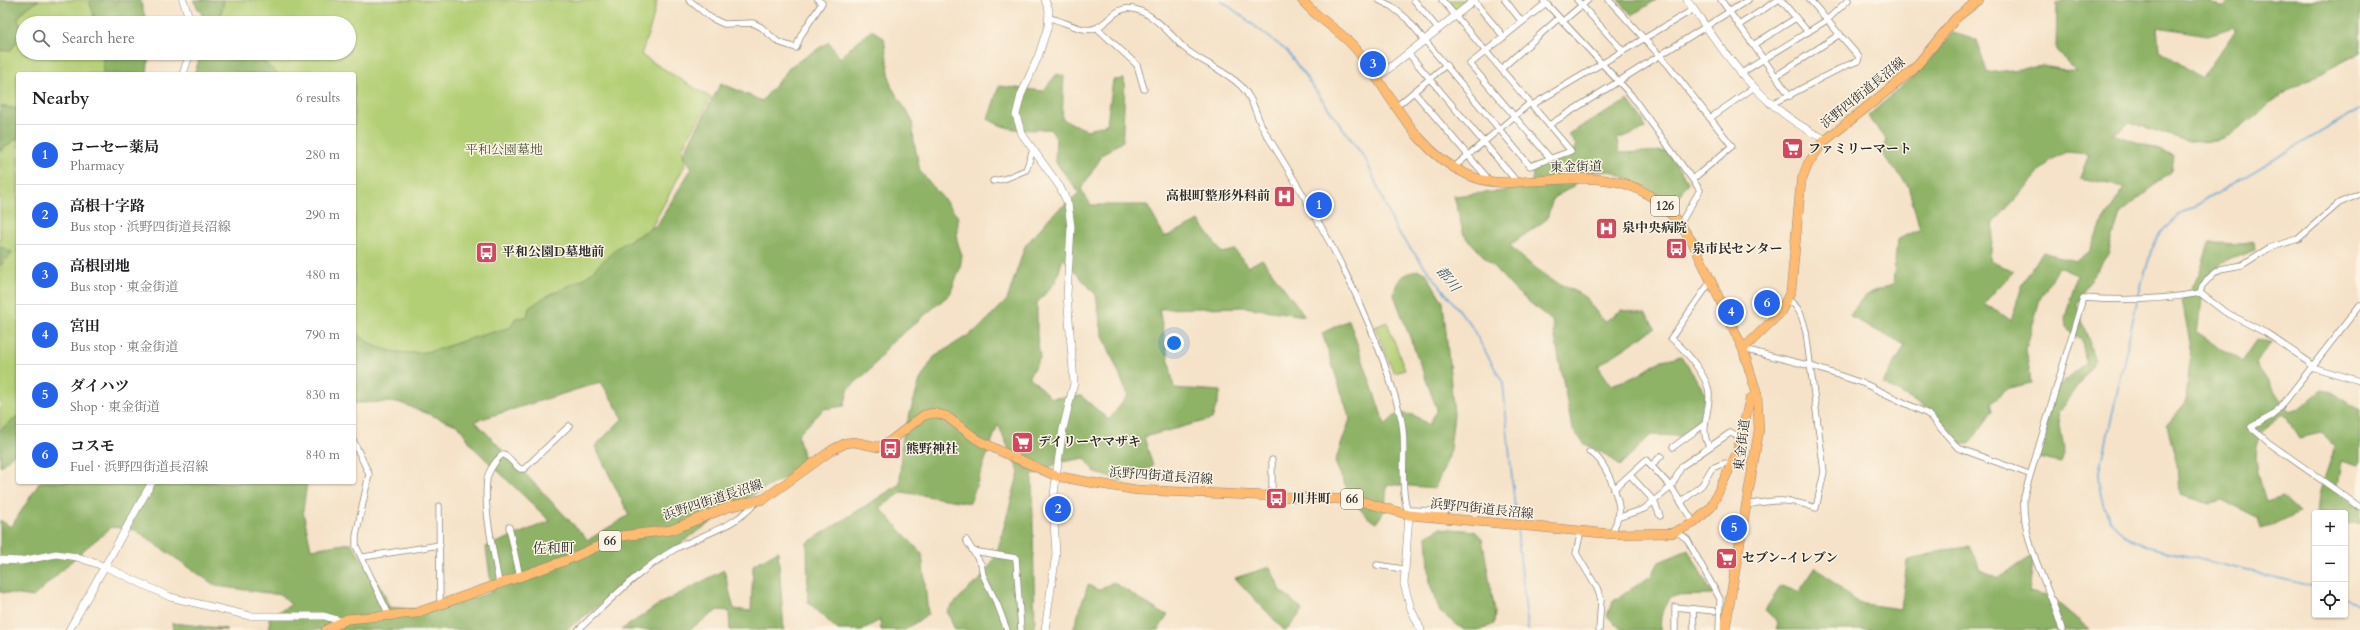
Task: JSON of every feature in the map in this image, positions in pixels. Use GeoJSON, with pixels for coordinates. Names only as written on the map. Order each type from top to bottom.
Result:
{"type":"FeatureCollection","features":[{"type":"Feature","properties":{"kind":"main road","name":"東金街道"},"geometry":{"type":"LineString","coordinates":[[1302,0],[1347,40],[1378,78],[1428,149],[1453,168],[1478,180],[1491,182],[1518,183],[1584,177],[1620,182],[1648,193],[1669,210],[1693,243],[1743,349],[1757,394],[1759,430],[1725,630]]}},
{"type":"Feature","properties":{"kind":"main road","name":"浜野四街道長沼線"},"geometry":{"type":"LineString","coordinates":[[1743,349],[1774,321],[1788,300],[1793,280],[1800,182],[1808,164],[1826,140],[1913,70],[1956,18],[1979,0]]}},
{"type":"Feature","properties":{"kind":"main road","name":"浜野四街道長沼線"},"geometry":{"type":"LineString","coordinates":[[326,630],[342,621],[416,613],[567,560],[622,536],[671,530],[728,507],[756,502],[770,496],[839,446],[854,442],[878,447],[885,445],[924,416],[934,412],[946,416],[991,447],[1056,476],[1137,490],[1357,500],[1408,512],[1581,531],[1612,534],[1677,532],[1694,523],[1711,507],[1732,466],[1750,399],[1757,394]]}},
{"type":"Feature","properties":{"kind":"street"},"geometry":{"type":"LineString","coordinates":[[183,0],[189,16]]}},
{"type":"Feature","properties":{"kind":"street"},"geometry":{"type":"LineString","coordinates":[[689,0],[711,18],[724,24],[753,23],[761,27],[778,42],[796,48],[801,35],[822,3],[818,0]]}},
{"type":"Feature","properties":{"kind":"street"},"geometry":{"type":"LineString","coordinates":[[1045,0],[1049,18],[1038,57],[1021,95],[1016,115],[1022,134],[1060,187],[1068,204],[1071,227],[1067,294],[1074,383],[1063,429],[1056,476],[1053,506],[1056,554],[1045,630]]}},
{"type":"Feature","properties":{"kind":"street"},"geometry":{"type":"LineString","coordinates":[[1379,0],[1401,13],[1530,166],[1571,151],[1442,0]]}},
{"type":"Feature","properties":{"kind":"street"},"geometry":{"type":"LineString","coordinates":[[1414,0],[1438,29]]}},
{"type":"Feature","properties":{"kind":"street"},"geometry":{"type":"LineString","coordinates":[[1378,78],[1474,0],[1504,36]]}},
{"type":"Feature","properties":{"kind":"street"},"geometry":{"type":"LineString","coordinates":[[1504,0],[1522,22]]}},
{"type":"Feature","properties":{"kind":"street"},"geometry":{"type":"LineString","coordinates":[[1577,0],[1623,51]]}},
{"type":"Feature","properties":{"kind":"street"},"geometry":{"type":"LineString","coordinates":[[1501,69],[1588,0]]}},
{"type":"Feature","properties":{"kind":"street"},"geometry":{"type":"LineString","coordinates":[[1609,0],[1658,56],[1669,66],[1732,146],[1692,179]]}},
{"type":"Feature","properties":{"kind":"street"},"geometry":{"type":"LineString","coordinates":[[1687,0],[1740,74],[1753,88],[1770,104],[1826,140]]}},
{"type":"Feature","properties":{"kind":"street"},"geometry":{"type":"LineString","coordinates":[[1721,0],[1790,96]]}},
{"type":"Feature","properties":{"kind":"street"},"geometry":{"type":"LineString","coordinates":[[1549,125],[1748,0]]}},
{"type":"Feature","properties":{"kind":"street"},"geometry":{"type":"LineString","coordinates":[[1739,25],[1778,0]]}},
{"type":"Feature","properties":{"kind":"street"},"geometry":{"type":"LineString","coordinates":[[1781,0],[1808,32]]}},
{"type":"Feature","properties":{"kind":"street"},"geometry":{"type":"LineString","coordinates":[[1770,104],[1790,96],[1840,68],[1858,62],[1859,57],[1810,0]]}},
{"type":"Feature","properties":{"kind":"street"},"geometry":{"type":"LineString","coordinates":[[1740,74],[1827,20],[1848,0]]}},
{"type":"Feature","properties":{"kind":"street"},"geometry":{"type":"LineString","coordinates":[[1550,158],[1470,64],[1545,2],[1642,110],[1700,190],[1680,224]]}},
{"type":"Feature","properties":{"kind":"street"},"geometry":{"type":"LineString","coordinates":[[1049,18],[1088,30],[1097,28],[1119,10],[1126,8],[1141,11],[1166,29],[1198,59],[1224,71],[1242,86],[1249,96],[1261,125],[1320,221],[1379,350],[1403,424],[1408,512],[1410,523],[1403,569],[1405,593],[1421,630]]}},
{"type":"Feature","properties":{"kind":"street"},"geometry":{"type":"LineString","coordinates":[[1453,168],[1531,104],[1694,9]]}},
{"type":"Feature","properties":{"kind":"street"},"geometry":{"type":"LineString","coordinates":[[1753,45],[1796,18]]}},
{"type":"Feature","properties":{"kind":"street"},"geometry":{"type":"LineString","coordinates":[[1097,28],[1137,65],[1144,89]]}},
{"type":"Feature","properties":{"kind":"street"},"geometry":{"type":"LineString","coordinates":[[1776,76],[1840,34]]}},
{"type":"Feature","properties":{"kind":"street"},"geometry":{"type":"LineString","coordinates":[[1408,53],[1518,183]]}},
{"type":"Feature","properties":{"kind":"street"},"geometry":{"type":"LineString","coordinates":[[184,72],[188,60]]}},
{"type":"Feature","properties":{"kind":"street"},"geometry":{"type":"LineString","coordinates":[[1398,106],[1446,65]]}},
{"type":"Feature","properties":{"kind":"street"},"geometry":{"type":"LineString","coordinates":[[1710,118],[1753,88]]}},
{"type":"Feature","properties":{"kind":"street"},"geometry":{"type":"LineString","coordinates":[[1414,92],[1491,182]]}},
{"type":"Feature","properties":{"kind":"street"},"geometry":{"type":"LineString","coordinates":[[993,181],[1004,179],[1026,170],[1032,150]]}},
{"type":"Feature","properties":{"kind":"street"},"geometry":{"type":"LineString","coordinates":[[2200,293],[2202,286],[2214,273],[2220,269],[2242,265],[2269,248],[2298,239],[2339,203],[2360,194]]}},
{"type":"Feature","properties":{"kind":"street"},"geometry":{"type":"LineString","coordinates":[[1710,446],[1704,437],[1710,395],[1708,387],[1691,357],[1671,338],[1711,281]]}},
{"type":"Feature","properties":{"kind":"street"},"geometry":{"type":"LineString","coordinates":[[2062,630],[2058,614],[2030,548],[2024,519],[2024,496],[2029,474],[2083,298],[2122,301],[2174,298],[2200,293],[2225,312],[2266,333],[2308,362],[2312,367],[2360,381]]}},
{"type":"Feature","properties":{"kind":"street"},"geometry":{"type":"LineString","coordinates":[[1746,505],[1773,500],[1793,500],[1816,508],[1824,472],[1811,366],[1802,315],[1794,303],[1788,300]]}},
{"type":"Feature","properties":{"kind":"street"},"geometry":{"type":"LineString","coordinates":[[2360,305],[2273,415],[2250,427],[2269,443],[2360,507]]}},
{"type":"Feature","properties":{"kind":"street"},"geometry":{"type":"LineString","coordinates":[[1743,349],[1811,366],[1865,384],[1928,414],[1958,448],[2029,474]]}},
{"type":"Feature","properties":{"kind":"street"},"geometry":{"type":"LineString","coordinates":[[1673,447],[1705,424]]}},
{"type":"Feature","properties":{"kind":"street"},"geometry":{"type":"LineString","coordinates":[[499,584],[489,527],[487,477],[502,454],[506,454],[520,469],[524,469],[569,426]]}},
{"type":"Feature","properties":{"kind":"street"},"geometry":{"type":"LineString","coordinates":[[1617,518],[1644,509],[1671,487],[1682,466],[1710,446],[1730,433],[1741,436]]}},
{"type":"Feature","properties":{"kind":"street"},"geometry":{"type":"LineString","coordinates":[[356,446],[369,474],[356,536],[356,546],[363,557],[390,617]]}},
{"type":"Feature","properties":{"kind":"street"},"geometry":{"type":"LineString","coordinates":[[1589,452],[1597,455],[1603,462],[1614,489],[1619,514],[1612,534]]}},
{"type":"Feature","properties":{"kind":"street"},"geometry":{"type":"LineString","coordinates":[[1651,466],[1661,456]]}},
{"type":"Feature","properties":{"kind":"street"},"geometry":{"type":"LineString","coordinates":[[1272,460],[1272,496]]}},
{"type":"Feature","properties":{"kind":"street"},"geometry":{"type":"LineString","coordinates":[[1614,489],[1646,460],[1671,487],[1694,523]]}},
{"type":"Feature","properties":{"kind":"street"},"geometry":{"type":"LineString","coordinates":[[1681,502],[1702,485],[1712,468],[1725,463],[1732,466]]}},
{"type":"Feature","properties":{"kind":"street"},"geometry":{"type":"LineString","coordinates":[[1630,475],[1654,501],[1660,516]]}},
{"type":"Feature","properties":{"kind":"street"},"geometry":{"type":"LineString","coordinates":[[69,630],[106,567],[151,484]]}},
{"type":"Feature","properties":{"kind":"street"},"geometry":{"type":"LineString","coordinates":[[578,630],[650,567],[675,549],[718,530],[751,509],[756,502]]}},
{"type":"Feature","properties":{"kind":"street"},"geometry":{"type":"LineString","coordinates":[[440,506],[440,605]]}},
{"type":"Feature","properties":{"kind":"street"},"geometry":{"type":"LineString","coordinates":[[1408,512],[1446,511]]}},
{"type":"Feature","properties":{"kind":"street"},"geometry":{"type":"LineString","coordinates":[[509,527],[520,577]]}},
{"type":"Feature","properties":{"kind":"street"},"geometry":{"type":"LineString","coordinates":[[1581,531],[1576,553],[1597,588],[1601,598],[1599,630]]}},
{"type":"Feature","properties":{"kind":"street"},"geometry":{"type":"LineString","coordinates":[[1677,532],[1687,539],[1720,599],[1719,630]]}},
{"type":"Feature","properties":{"kind":"street"},"geometry":{"type":"LineString","coordinates":[[966,540],[981,564],[982,575],[998,606],[1007,630]]}},
{"type":"Feature","properties":{"kind":"street"},"geometry":{"type":"LineString","coordinates":[[363,557],[440,545]]}},
{"type":"Feature","properties":{"kind":"street"},"geometry":{"type":"LineString","coordinates":[[973,550],[1016,558],[1021,630]]}},
{"type":"Feature","properties":{"kind":"street"},"geometry":{"type":"LineString","coordinates":[[0,560],[21,561],[56,554],[85,559],[106,567],[163,595],[241,614],[260,616],[324,616],[342,621]]}},
{"type":"Feature","properties":{"kind":"street"},"geometry":{"type":"LineString","coordinates":[[1376,565],[1403,569]]}},
{"type":"Feature","properties":{"kind":"street"},"geometry":{"type":"LineString","coordinates":[[1675,630],[1675,608],[1714,611]]}},
{"type":"Feature","properties":{"kind":"street"},"geometry":{"type":"LineString","coordinates":[[1693,609],[1694,630]]}},
{"type":"Feature","properties":{"kind":"green space"},"geometry":{"type":"Polygon","coordinates":[[[0,0],[119,0],[132,16],[16,16],[16,60],[140,60],[139,72],[16,72],[16,417],[0,434],[0,0]]]}},
{"type":"Feature","properties":{"kind":"green space"},"geometry":{"type":"Polygon","coordinates":[[[0,0],[39,0],[25,9],[20,16],[16,16],[16,42],[11,50],[2,51],[0,48],[0,0]]]}},
{"type":"Feature","properties":{"kind":"green space"},"geometry":{"type":"Polygon","coordinates":[[[89,0],[140,0],[145,16],[94,16],[89,0]]]}},
{"type":"Feature","properties":{"kind":"green space"},"geometry":{"type":"Polygon","coordinates":[[[193,0],[224,0],[221,16],[203,16],[193,0]]]}},
{"type":"Feature","properties":{"kind":"green space","name":"平和公園墓地"},"geometry":{"type":"Polygon","coordinates":[[[198,0],[657,0],[652,22],[641,55],[711,98],[682,148],[685,165],[650,230],[513,332],[356,392],[356,72],[195,72],[199,60],[356,60],[356,16],[204,16],[198,0]]]}},
{"type":"Feature","properties":{"kind":"green space"},"geometry":{"type":"Polygon","coordinates":[[[1445,0],[1471,0],[1456,14],[1445,0]]]}},
{"type":"Feature","properties":{"kind":"green space"},"geometry":{"type":"Polygon","coordinates":[[[1618,0],[1656,0],[1632,15],[1618,0]]]}},
{"type":"Feature","properties":{"kind":"green space"},"geometry":{"type":"Polygon","coordinates":[[[2065,0],[2207,0],[2223,8],[2230,0],[2360,0],[2360,53],[2288,90],[2230,135],[2216,141],[2189,142],[2130,122],[2114,134],[2173,155],[2171,171],[2120,214],[2108,254],[2087,284],[2077,305],[2095,361],[2058,413],[2064,450],[2061,463],[2038,458],[2050,393],[2086,363],[2082,341],[2066,328],[2065,318],[2077,275],[2058,267],[2040,299],[2026,349],[2031,383],[2009,388],[1991,402],[1993,411],[1970,443],[1961,443],[1936,416],[1915,402],[1882,384],[1905,346],[1850,316],[1862,299],[1867,295],[1893,285],[1897,240],[1920,229],[1908,186],[1882,154],[1886,139],[1868,116],[1920,70],[1953,33],[1977,40],[1987,73],[2043,66],[2077,72],[2056,50],[2057,5],[2065,0]],[[2157,27],[2159,50],[2202,78],[2235,31],[2234,27],[2208,35],[2157,27]],[[2066,152],[2051,160],[1994,222],[1990,259],[2013,272],[1984,303],[2011,321],[2022,286],[2043,252],[2076,261],[2090,252],[2100,225],[2125,187],[2080,178],[2089,154],[2066,152]]]}},
{"type":"Feature","properties":{"kind":"green space"},"geometry":{"type":"Polygon","coordinates":[[[872,30],[884,38],[891,86],[912,120],[914,142],[920,171],[958,216],[957,241],[962,255],[960,268],[950,294],[889,345],[871,369],[849,388],[844,406],[824,409],[798,435],[804,460],[793,474],[757,492],[695,533],[566,630],[270,630],[269,617],[291,605],[281,595],[216,586],[135,530],[112,527],[86,548],[33,597],[0,592],[0,520],[11,527],[39,484],[307,484],[303,511],[311,549],[351,543],[383,591],[389,607],[432,611],[492,592],[486,547],[550,521],[473,447],[459,426],[398,402],[356,403],[356,331],[371,344],[382,348],[405,353],[417,353],[439,349],[511,327],[515,318],[527,317],[529,308],[543,298],[585,278],[618,247],[657,225],[692,168],[683,154],[721,83],[762,101],[791,66],[829,42],[840,58],[853,45],[872,30]],[[601,382],[475,421],[588,540],[629,515],[595,446],[623,418],[601,382]]]}},
{"type":"Feature","properties":{"kind":"green space"},"geometry":{"type":"Polygon","coordinates":[[[103,60],[148,60],[147,72],[103,72],[103,60]]]}},
{"type":"Feature","properties":{"kind":"green space"},"geometry":{"type":"Polygon","coordinates":[[[199,60],[261,60],[276,72],[195,72],[199,60]]]}},
{"type":"Feature","properties":{"kind":"green space"},"geometry":{"type":"Polygon","coordinates":[[[1057,74],[1064,76],[1062,119],[1087,130],[1107,124],[1113,80],[1124,79],[1125,95],[1123,141],[1104,153],[1081,189],[1091,205],[1147,205],[1165,237],[1199,221],[1222,253],[1235,250],[1248,267],[1262,259],[1305,316],[1244,307],[1159,309],[1174,388],[1221,391],[1212,419],[1144,437],[1153,466],[1123,481],[1096,473],[1085,458],[1061,462],[1032,475],[1035,630],[955,630],[947,611],[968,589],[979,581],[996,556],[1019,472],[998,424],[970,503],[902,492],[880,508],[922,554],[928,614],[905,630],[881,630],[880,620],[862,630],[838,630],[808,602],[807,543],[900,484],[901,443],[920,380],[934,357],[978,329],[1007,300],[1025,246],[1052,215],[1079,193],[1055,161],[1056,138],[1050,129],[1025,130],[1011,128],[988,119],[999,86],[1043,91],[1057,74]],[[1063,258],[1056,281],[1037,303],[1037,336],[1040,358],[1029,376],[1051,398],[1081,396],[1109,420],[1128,395],[1102,333],[1096,295],[1063,258]]]}},
{"type":"Feature","properties":{"kind":"green space"},"geometry":{"type":"Polygon","coordinates":[[[1628,100],[1643,120],[1645,129],[1617,139],[1619,153],[1667,151],[1688,182],[1678,197],[1668,199],[1611,171],[1577,173],[1574,186],[1553,198],[1547,219],[1510,245],[1524,259],[1550,279],[1584,296],[1604,322],[1622,310],[1646,314],[1655,328],[1598,366],[1611,385],[1637,376],[1662,360],[1681,356],[1706,394],[1696,428],[1682,436],[1651,435],[1619,466],[1610,457],[1585,444],[1572,429],[1552,321],[1516,291],[1464,235],[1454,196],[1531,188],[1533,173],[1525,168],[1571,154],[1576,145],[1568,134],[1628,100]]]}},
{"type":"Feature","properties":{"kind":"green space"},"geometry":{"type":"Polygon","coordinates":[[[0,106],[16,109],[16,139],[0,151],[0,106]]]}},
{"type":"Feature","properties":{"kind":"green space"},"geometry":{"type":"Polygon","coordinates":[[[2254,242],[2255,250],[2223,262],[2206,276],[2197,332],[2242,362],[2257,340],[2270,342],[2256,364],[2289,412],[2298,409],[2322,390],[2332,392],[2360,410],[2360,463],[2357,466],[2341,461],[2336,491],[2360,506],[2360,523],[2348,524],[2348,510],[2317,510],[2319,494],[2335,447],[2321,433],[2299,438],[2284,414],[2271,423],[2263,432],[2258,442],[2256,453],[2257,464],[2266,502],[2283,497],[2299,512],[2271,526],[2260,529],[2257,517],[2222,500],[2210,503],[2179,495],[2177,465],[2167,425],[2186,402],[2191,348],[2182,300],[2199,275],[2209,243],[2243,244],[2254,242]]]}},
{"type":"Feature","properties":{"kind":"green space"},"geometry":{"type":"Polygon","coordinates":[[[0,246],[13,253],[0,266],[0,246]]]}},
{"type":"Feature","properties":{"kind":"green space"},"geometry":{"type":"Polygon","coordinates":[[[1418,270],[1426,273],[1443,302],[1454,415],[1449,456],[1435,488],[1387,484],[1385,510],[1376,523],[1356,504],[1346,487],[1335,462],[1350,419],[1322,333],[1349,320],[1385,425],[1398,413],[1414,415],[1429,425],[1437,409],[1394,295],[1396,285],[1401,278],[1418,270]]]}},
{"type":"Feature","properties":{"kind":"green space"},"geometry":{"type":"Polygon","coordinates":[[[1387,322],[1405,370],[1394,373],[1375,327],[1387,322]]]}},
{"type":"Feature","properties":{"kind":"green space"},"geometry":{"type":"Polygon","coordinates":[[[16,418],[16,452],[0,467],[0,430],[16,418]]]}},
{"type":"Feature","properties":{"kind":"green space"},"geometry":{"type":"Polygon","coordinates":[[[1440,528],[1475,531],[1482,538],[1495,612],[1494,624],[1481,630],[1464,630],[1440,612],[1430,584],[1427,535],[1440,528]]]}},
{"type":"Feature","properties":{"kind":"green space"},"geometry":{"type":"Polygon","coordinates":[[[1969,547],[1981,570],[1998,578],[2034,555],[2029,592],[2051,597],[2090,630],[1776,630],[1778,622],[1765,610],[1781,586],[1799,592],[1816,567],[1857,603],[1901,609],[1907,561],[1944,550],[1969,547]]]}},
{"type":"Feature","properties":{"kind":"green space"},"geometry":{"type":"Polygon","coordinates":[[[1688,550],[1713,595],[1671,596],[1661,616],[1660,630],[1622,630],[1607,616],[1612,602],[1651,576],[1659,562],[1688,550]]]}},
{"type":"Feature","properties":{"kind":"green space"},"geometry":{"type":"Polygon","coordinates":[[[778,551],[784,630],[730,630],[729,611],[718,610],[689,630],[621,630],[658,605],[724,570],[734,609],[751,611],[753,565],[778,551]]]}},
{"type":"Feature","properties":{"kind":"green space"},"geometry":{"type":"Polygon","coordinates":[[[1270,567],[1281,591],[1303,610],[1287,630],[1284,630],[1235,578],[1270,567]]]}},
{"type":"Feature","properties":{"kind":"green space"},"geometry":{"type":"Polygon","coordinates":[[[1113,582],[1160,612],[1168,615],[1158,630],[1073,630],[1088,585],[1098,590],[1113,582]]]}},
{"type":"Feature","properties":{"kind":"green space"},"geometry":{"type":"Polygon","coordinates":[[[172,623],[228,629],[228,630],[173,630],[172,623]]]}},
{"type":"Feature","properties":{"kind":"waterway","name":"都川"},"geometry":{"type":"LineString","coordinates":[[1221,0],[1287,51],[1366,160],[1396,230],[1470,324],[1503,383],[1516,521]]}},
{"type":"Feature","properties":{"kind":"waterway"},"geometry":{"type":"LineString","coordinates":[[2138,297],[2151,251],[2160,233],[2178,216],[2360,109]]}},
{"type":"Feature","properties":{"kind":"waterway"},"geometry":{"type":"LineString","coordinates":[[2137,301],[2099,479],[2101,496],[2111,521],[2123,534],[2145,546],[2312,586]]}},
{"type":"Feature","properties":{"kind":"waterway","name":"都川"},"geometry":{"type":"LineString","coordinates":[[1517,529],[1528,630]]}},
{"type":"Feature","properties":{"kind":"waterway"},"geometry":{"type":"LineString","coordinates":[[2348,598],[2360,607]]}},
{"type":"Feature","properties":{"kind":"place","name":"高根団地"},"geometry":{"type":"Point","coordinates":[1373,64]}},
{"type":"Feature","properties":{"kind":"place","name":"ファミリーマート"},"geometry":{"type":"Point","coordinates":[1792,149]}},
{"type":"Feature","properties":{"kind":"place","name":"高根町整形外科前"},"geometry":{"type":"Point","coordinates":[1285,196]}},
{"type":"Feature","properties":{"kind":"place","name":"コーセー薬局"},"geometry":{"type":"Point","coordinates":[1319,205]}},
{"type":"Feature","properties":{"kind":"place","name":"泉中央病院"},"geometry":{"type":"Point","coordinates":[1607,228]}},
{"type":"Feature","properties":{"kind":"place","name":"泉市民センター"},"geometry":{"type":"Point","coordinates":[1676,249]}},
{"type":"Feature","properties":{"kind":"place","name":"平和公園D墓地前"},"geometry":{"type":"Point","coordinates":[486,252]}},
{"type":"Feature","properties":{"kind":"place","name":"コスモ"},"geometry":{"type":"Point","coordinates":[1767,303]}},
{"type":"Feature","properties":{"kind":"place","name":"宮田"},"geometry":{"type":"Point","coordinates":[1731,312]}},
{"type":"Feature","properties":{"kind":"place","name":"デイリーヤマザキ"},"geometry":{"type":"Point","coordinates":[1022,442]}},
{"type":"Feature","properties":{"kind":"place","name":"熊野神社"},"geometry":{"type":"Point","coordinates":[890,449]}},
{"type":"Feature","properties":{"kind":"place","name":"川井町"},"geometry":{"type":"Point","coordinates":[1277,499]}},
{"type":"Feature","properties":{"kind":"place","name":"高根十字路"},"geometry":{"type":"Point","coordinates":[1058,509]}},
{"type":"Feature","properties":{"kind":"place","name":"ダイハツ"},"geometry":{"type":"Point","coordinates":[1734,528]}},
{"type":"Feature","properties":{"kind":"place","name":"セブン-イレブン"},"geometry":{"type":"Point","coordinates":[1726,558]}},
{"type":"Feature","properties":{"kind":"district","name":"佐和町"},"geometry":{"type":"Point","coordinates":[554,548]}}]}
